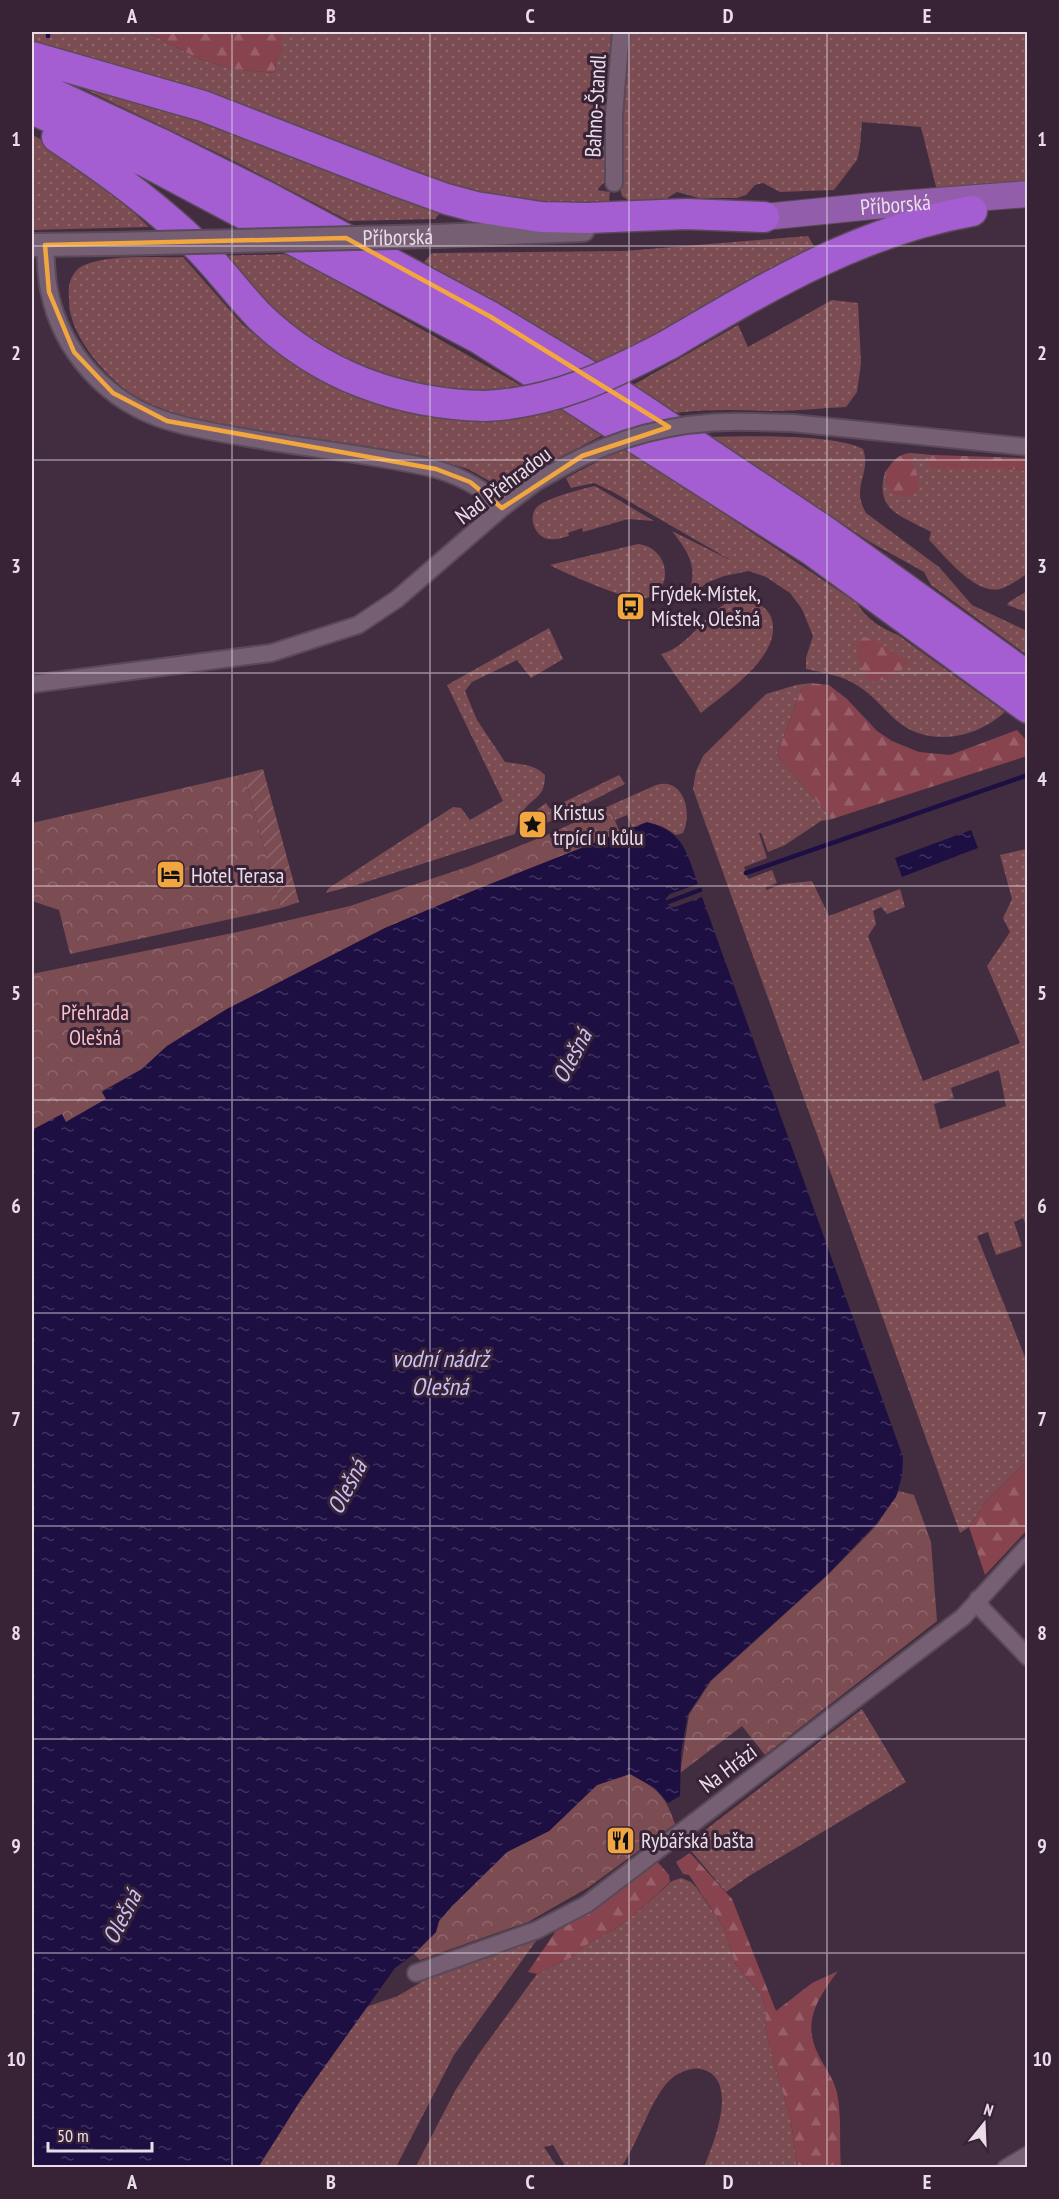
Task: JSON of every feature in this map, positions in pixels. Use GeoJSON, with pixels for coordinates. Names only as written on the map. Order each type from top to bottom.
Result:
{"type":"FeatureCollection","features":[{"type":"Feature","properties":{"kind":"highway"},"geometry":{"type":"LineString","coordinates":[[32,57],[203,106],[399,182],[476,207],[541,216],[587,218],[686,214],[764,218]]}},
{"type":"Feature","properties":{"kind":"highway"},"geometry":{"type":"LineString","coordinates":[[32,84],[159,143],[378,255],[491,317],[615,392],[824,530],[1015,678],[1028,708]]}},
{"type":"Feature","properties":{"kind":"highway"},"geometry":{"type":"LineString","coordinates":[[32,109],[148,163],[480,339],[1015,678]]}},
{"type":"Feature","properties":{"kind":"highway"},"geometry":{"type":"LineString","coordinates":[[32,122],[86,156],[147,202],[199,248],[257,314],[296,347],[317,361],[363,383],[402,396],[435,403],[485,406],[523,403],[560,394],[604,378],[668,345],[749,298],[864,241],[916,223],[972,211]]}},
{"type":"Feature","properties":{"kind":"main road","name":"Příborská"},"geometry":{"type":"LineString","coordinates":[[764,218],[873,206],[1028,194]]}},
{"type":"Feature","properties":{"kind":"main road","name":"Příborská"},"geometry":{"type":"LineString","coordinates":[[38,245],[555,232],[764,218],[1028,207]]}},
{"type":"Feature","properties":{"kind":"street","name":"Bahno-Štandl"},"geometry":{"type":"LineString","coordinates":[[614,183],[614,115],[621,32]]}},
{"type":"Feature","properties":{"kind":"street"},"geometry":{"type":"LineString","coordinates":[[38,245],[49,292],[60,325],[74,352],[94,376],[130,405],[149,414],[190,427],[436,469],[470,482],[502,507]]}},
{"type":"Feature","properties":{"kind":"street","name":"Nad Přehradou"},"geometry":{"type":"LineString","coordinates":[[32,684],[272,653],[358,625],[398,599],[502,507],[536,482],[604,446],[652,431],[711,422],[792,423],[1028,447]]}},
{"type":"Feature","properties":{"kind":"street","name":"Na Hrázi"},"geometry":{"type":"LineString","coordinates":[[416,1973],[537,1930],[587,1904],[963,1617],[1028,1546]]}},
{"type":"Feature","properties":{"kind":"street"},"geometry":{"type":"LineString","coordinates":[[978,1599],[982,1609],[1028,1657]]}},
{"type":"Feature","properties":{"kind":"street"},"geometry":{"type":"LineString","coordinates":[[1006,2168],[1028,2155]]}},
{"type":"Feature","properties":{"kind":"highlighted area"},"geometry":{"type":"Polygon","coordinates":[[[346,238],[491,317],[669,427],[582,456],[502,508],[470,482],[436,469],[167,421],[113,393],[74,352],[49,292],[45,245],[346,238]]]}},
{"type":"Feature","properties":{"kind":"green space"},"geometry":{"type":"Polygon","coordinates":[[[32,32],[147,32],[197,58],[233,69],[275,73],[276,62],[282,48],[282,32],[614,32],[611,43],[605,126],[607,179],[597,190],[610,192],[608,208],[562,206],[457,191],[32,45],[32,32]]]}},
{"type":"Feature","properties":{"kind":"green space"},"geometry":{"type":"Polygon","coordinates":[[[147,32],[282,32],[282,48],[276,62],[275,73],[233,69],[197,58],[147,32]]]}},
{"type":"Feature","properties":{"kind":"green space"},"geometry":{"type":"Polygon","coordinates":[[[625,32],[1027,32],[1027,188],[938,195],[921,127],[862,122],[857,160],[834,190],[780,192],[763,183],[755,185],[746,195],[737,198],[699,198],[677,192],[661,202],[631,202],[622,196],[619,185],[625,32]]]}},
{"type":"Feature","properties":{"kind":"green space"},"geometry":{"type":"Polygon","coordinates":[[[72,83],[183,114],[441,212],[435,219],[349,221],[234,161],[72,83]]]}},
{"type":"Feature","properties":{"kind":"green space"},"geometry":{"type":"Polygon","coordinates":[[[33,135],[84,165],[149,227],[32,230],[33,135]]]}},
{"type":"Feature","properties":{"kind":"green space"},"geometry":{"type":"Polygon","coordinates":[[[808,236],[815,248],[599,364],[424,262],[432,253],[625,251],[808,236]]]}},
{"type":"Feature","properties":{"kind":"green space"},"geometry":{"type":"Polygon","coordinates":[[[289,254],[527,389],[503,392],[422,390],[309,346],[212,256],[289,254]]]}},
{"type":"Feature","properties":{"kind":"green space"},"geometry":{"type":"Polygon","coordinates":[[[183,257],[243,325],[290,362],[322,379],[557,407],[603,435],[545,465],[517,483],[504,487],[468,469],[424,456],[195,420],[157,407],[142,400],[115,381],[87,350],[71,315],[69,286],[78,269],[98,261],[122,258],[183,257]]]}},
{"type":"Feature","properties":{"kind":"green space"},"geometry":{"type":"Polygon","coordinates":[[[832,300],[858,303],[861,363],[857,392],[846,407],[675,413],[633,385],[738,325],[748,347],[832,300]]]}},
{"type":"Feature","properties":{"kind":"green space"},"geometry":{"type":"Polygon","coordinates":[[[712,437],[812,438],[849,444],[863,449],[865,466],[860,495],[866,513],[939,567],[972,605],[1027,631],[1027,655],[931,585],[924,572],[870,542],[712,437]]]}},
{"type":"Feature","properties":{"kind":"green space"},"geometry":{"type":"Polygon","coordinates":[[[628,449],[857,603],[874,622],[898,635],[1005,712],[980,729],[951,737],[937,737],[909,729],[852,682],[806,669],[806,658],[813,636],[802,609],[790,593],[766,577],[749,571],[724,576],[706,583],[686,602],[692,581],[691,564],[685,549],[672,531],[732,561],[613,492],[594,483],[571,488],[566,478],[608,456],[628,449]]]}},
{"type":"Feature","properties":{"kind":"green space"},"geometry":{"type":"Polygon","coordinates":[[[910,453],[933,455],[928,460],[932,468],[1006,468],[1027,471],[1027,574],[1003,588],[993,590],[983,587],[973,582],[944,556],[929,540],[931,532],[893,511],[883,496],[885,472],[887,484],[912,467],[910,453]]]}},
{"type":"Feature","properties":{"kind":"green space"},"geometry":{"type":"Polygon","coordinates":[[[910,453],[919,481],[918,492],[907,497],[893,495],[887,484],[885,472],[898,457],[910,453]]]}},
{"type":"Feature","properties":{"kind":"green space"},"geometry":{"type":"Polygon","coordinates":[[[933,455],[1027,458],[1027,471],[1006,468],[932,468],[928,465],[928,460],[933,455]]]}},
{"type":"Feature","properties":{"kind":"green space"},"geometry":{"type":"Polygon","coordinates":[[[595,486],[654,521],[628,519],[583,532],[582,528],[568,533],[569,536],[554,539],[545,538],[538,533],[533,520],[537,507],[556,497],[595,486]]]}},
{"type":"Feature","properties":{"kind":"green space"},"geometry":{"type":"Polygon","coordinates":[[[638,544],[649,547],[658,554],[665,572],[660,589],[652,596],[641,599],[610,591],[550,565],[638,544]]]}},
{"type":"Feature","properties":{"kind":"green space"},"geometry":{"type":"Polygon","coordinates":[[[1027,591],[1027,612],[1007,605],[1009,602],[1027,591]]]}},
{"type":"Feature","properties":{"kind":"green space"},"geometry":{"type":"Polygon","coordinates":[[[736,599],[756,603],[768,612],[773,631],[769,645],[751,671],[701,713],[661,654],[682,643],[716,610],[736,599]]]}},
{"type":"Feature","properties":{"kind":"green space"},"geometry":{"type":"Polygon","coordinates":[[[549,628],[563,659],[531,678],[517,660],[472,682],[465,691],[477,720],[505,762],[532,767],[545,775],[541,793],[523,811],[515,834],[326,893],[329,888],[453,807],[461,808],[470,820],[503,801],[447,685],[549,628]]]}},
{"type":"Feature","properties":{"kind":"green space"},"geometry":{"type":"Polygon","coordinates":[[[864,637],[878,642],[909,662],[892,676],[870,682],[857,655],[856,644],[864,637]]]}},
{"type":"Feature","properties":{"kind":"green space"},"geometry":{"type":"Polygon","coordinates":[[[811,683],[801,690],[777,755],[832,819],[821,821],[785,845],[768,852],[761,833],[759,833],[767,858],[744,867],[748,879],[772,870],[777,883],[766,887],[766,890],[783,884],[812,881],[829,916],[900,889],[905,907],[887,914],[881,907],[873,911],[876,924],[868,936],[923,1081],[1020,1043],[987,966],[1010,932],[1003,918],[1012,899],[1000,855],[1026,849],[1027,1229],[1023,1218],[1014,1222],[1022,1246],[996,1255],[988,1232],[977,1236],[1027,1362],[1027,1461],[986,1501],[969,1527],[960,1533],[693,789],[696,771],[703,756],[766,694],[811,683]],[[999,1070],[951,1088],[954,1098],[934,1104],[940,1129],[1006,1106],[999,1070]]]}},
{"type":"Feature","properties":{"kind":"green space"},"geometry":{"type":"Polygon","coordinates":[[[811,683],[829,685],[847,699],[877,731],[892,741],[919,752],[950,755],[1017,730],[1027,741],[1027,756],[832,819],[777,755],[801,690],[811,683]]]}},
{"type":"Feature","properties":{"kind":"green space"},"geometry":{"type":"Polygon","coordinates":[[[263,769],[299,902],[281,908],[244,774],[263,769]]]}},
{"type":"Feature","properties":{"kind":"green space"},"geometry":{"type":"Polygon","coordinates":[[[244,774],[281,908],[70,954],[59,910],[32,901],[32,823],[244,774]]]}},
{"type":"Feature","properties":{"kind":"green space"},"geometry":{"type":"Polygon","coordinates":[[[619,775],[625,784],[558,818],[522,833],[527,817],[546,803],[550,809],[619,775]]]}},
{"type":"Feature","properties":{"kind":"green space"},"geometry":{"type":"Polygon","coordinates":[[[656,785],[671,785],[681,793],[687,814],[683,833],[676,835],[655,824],[632,828],[627,815],[615,820],[609,806],[656,785]]]}},
{"type":"Feature","properties":{"kind":"green space","name":"Přehrada Olešná"},"geometry":{"type":"Polygon","coordinates":[[[609,806],[620,833],[385,928],[227,1009],[167,1046],[142,1069],[102,1091],[106,1099],[66,1122],[61,1115],[32,1130],[32,974],[233,933],[350,906],[470,866],[554,832],[609,806]]]}},
{"type":"Feature","properties":{"kind":"green space"},"geometry":{"type":"Polygon","coordinates":[[[1027,1461],[1027,1530],[985,1575],[969,1527],[986,1501],[1027,1461]]]}},
{"type":"Feature","properties":{"kind":"green space"},"geometry":{"type":"Polygon","coordinates":[[[899,1491],[914,1495],[931,1542],[937,1621],[765,1755],[742,1726],[680,1773],[689,1715],[711,1681],[828,1575],[877,1525],[899,1491]]]}},
{"type":"Feature","properties":{"kind":"green space"},"geometry":{"type":"Polygon","coordinates":[[[862,1709],[906,1782],[726,1892],[686,1845],[862,1709]]]}},
{"type":"Feature","properties":{"kind":"green space"},"geometry":{"type":"Polygon","coordinates":[[[630,1774],[659,1793],[668,1806],[675,1824],[589,1887],[528,1922],[420,1960],[414,1954],[436,1932],[439,1921],[452,1906],[507,1852],[549,1831],[597,1785],[630,1774]]]}},
{"type":"Feature","properties":{"kind":"green space"},"geometry":{"type":"Polygon","coordinates":[[[690,1853],[732,1899],[776,2011],[812,1983],[838,1971],[818,2001],[812,2021],[812,2032],[819,2056],[836,2088],[841,2167],[797,2167],[791,2121],[769,2045],[765,2025],[766,2009],[761,1994],[736,1965],[724,1928],[689,1875],[683,1874],[676,1862],[690,1853]]]}},
{"type":"Feature","properties":{"kind":"green space"},"geometry":{"type":"Polygon","coordinates":[[[655,1859],[669,1875],[670,1882],[639,1911],[616,1928],[589,1943],[572,1957],[537,1974],[528,1972],[562,1922],[655,1859]]]}},
{"type":"Feature","properties":{"kind":"green space"},"geometry":{"type":"Polygon","coordinates":[[[681,1878],[696,1887],[724,1928],[736,1965],[761,1994],[766,2009],[765,2025],[769,2045],[791,2121],[797,2167],[704,2167],[718,2129],[722,2098],[720,2085],[713,2075],[697,2069],[677,2075],[664,2087],[621,2167],[415,2168],[455,2091],[478,2055],[537,1974],[572,1957],[589,1943],[616,1928],[672,1881],[681,1878]],[[553,2145],[544,2147],[557,2167],[564,2164],[553,2145]]]}},
{"type":"Feature","properties":{"kind":"green space"},"geometry":{"type":"Polygon","coordinates":[[[541,1934],[454,2055],[396,2167],[258,2168],[300,2101],[366,2007],[398,1996],[441,1970],[541,1934]]]}},
{"type":"Feature","properties":{"kind":"water","name":"vodní nádrž Olešná"},"geometry":{"type":"Polygon","coordinates":[[[647,822],[669,831],[676,837],[682,844],[690,862],[698,884],[670,894],[666,902],[670,907],[675,907],[702,897],[903,1457],[902,1476],[896,1497],[876,1524],[827,1575],[710,1681],[688,1714],[681,1752],[680,1796],[668,1803],[655,1788],[630,1774],[597,1785],[549,1831],[507,1852],[452,1906],[439,1921],[436,1932],[414,1954],[395,1968],[300,2101],[258,2167],[32,2167],[32,1130],[62,1114],[66,1122],[106,1099],[102,1092],[142,1069],[167,1046],[227,1009],[385,928],[647,822]]]}},
{"type":"Feature","properties":{"kind":"water"},"geometry":{"type":"Polygon","coordinates":[[[971,830],[978,848],[902,877],[895,858],[971,830]]]}},
{"type":"Feature","properties":{"kind":"waterway","name":"Olešná"},"geometry":{"type":"LineString","coordinates":[[746,873],[1028,775]]}},
{"type":"Feature","properties":{"kind":"waterway","name":"Olešná"},"geometry":{"type":"LineString","coordinates":[[663,904],[700,890]]}},
{"type":"Feature","properties":{"kind":"place","name":"Frýdek-Místek, Místek, Olešná"},"geometry":{"type":"Point","coordinates":[630,606]}},
{"type":"Feature","properties":{"kind":"place","name":"Kristus trpící u kůlu"},"geometry":{"type":"Point","coordinates":[532,825]}},
{"type":"Feature","properties":{"kind":"place","name":"Hotel Terasa"},"geometry":{"type":"Point","coordinates":[170,875]}},
{"type":"Feature","properties":{"kind":"place","name":"Rybářská bašta"},"geometry":{"type":"Point","coordinates":[620,1840]}}]}
